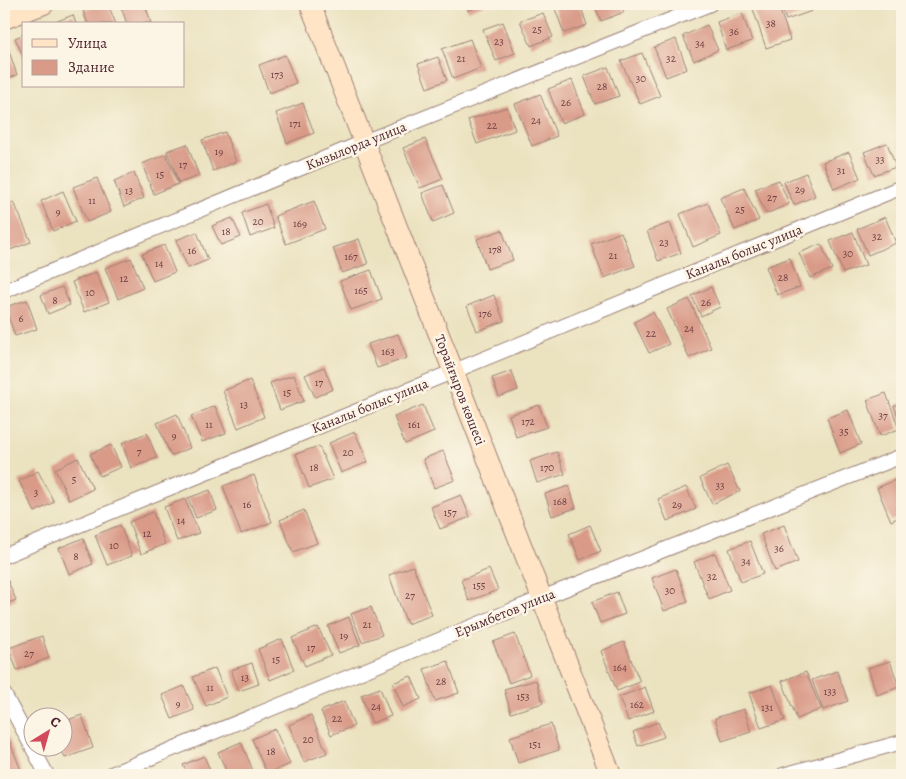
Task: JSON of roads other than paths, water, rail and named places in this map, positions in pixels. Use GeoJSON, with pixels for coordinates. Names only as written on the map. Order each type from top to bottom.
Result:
{"type":"FeatureCollection","features":[{"type":"Feature","properties":{"kind":"street"},"geometry":{"type":"LineString","coordinates":[[4,20],[44,4]]}},
{"type":"Feature","properties":{"kind":"street","name":"Торайғыров көшесі"},"geometry":{"type":"LineString","coordinates":[[310,4],[611,775]]}},
{"type":"Feature","properties":{"kind":"street","name":"Кызылорда улица"},"geometry":{"type":"LineString","coordinates":[[4,291],[364,142],[710,4]]}},
{"type":"Feature","properties":{"kind":"street","name":"Каналы болыс улица"},"geometry":{"type":"LineString","coordinates":[[4,556],[902,187]]}},
{"type":"Feature","properties":{"kind":"street","name":"Ерымбетов улица"},"geometry":{"type":"LineString","coordinates":[[109,775],[542,598],[902,456]]}},
{"type":"Feature","properties":{"kind":"street"},"geometry":{"type":"LineString","coordinates":[[4,694],[47,775]]}},
{"type":"Feature","properties":{"kind":"street"},"geometry":{"type":"LineString","coordinates":[[783,775],[902,742]]}}]}
